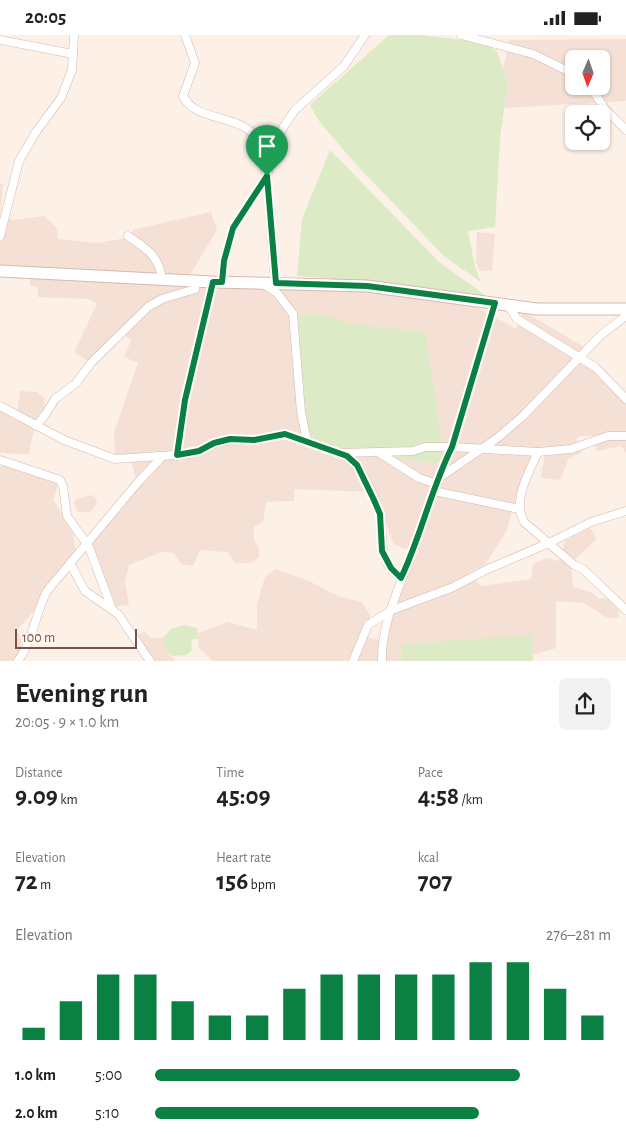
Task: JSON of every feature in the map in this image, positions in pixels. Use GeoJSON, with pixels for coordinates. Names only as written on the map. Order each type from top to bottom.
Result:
{"type":"FeatureCollection","features":[{"type":"Feature","properties":{"kind":"street"},"geometry":{"type":"LineString","coordinates":[[0,236],[20,161],[27,146],[61,98],[72,70],[74,35]]}},
{"type":"Feature","properties":{"kind":"street"},"geometry":{"type":"LineString","coordinates":[[185,35],[195,63],[183,96],[187,104],[196,112],[220,117],[246,127],[265,145],[264,167],[267,176],[276,283]]}},
{"type":"Feature","properties":{"kind":"street"},"geometry":{"type":"LineString","coordinates":[[177,455],[185,400],[233,228],[267,176],[273,148],[295,110],[344,66],[365,35]]}},
{"type":"Feature","properties":{"kind":"street"},"geometry":{"type":"LineString","coordinates":[[461,35],[533,54],[565,70]]}},
{"type":"Feature","properties":{"kind":"street"},"geometry":{"type":"LineString","coordinates":[[0,40],[73,54]]}},
{"type":"Feature","properties":{"kind":"street"},"geometry":{"type":"LineString","coordinates":[[596,95],[605,109],[626,130]]}},
{"type":"Feature","properties":{"kind":"street"},"geometry":{"type":"LineString","coordinates":[[128,235],[146,248],[160,265],[162,279]]}},
{"type":"Feature","properties":{"kind":"street"},"geometry":{"type":"LineString","coordinates":[[0,271],[218,282],[367,286],[537,309],[626,309]]}},
{"type":"Feature","properties":{"kind":"street"},"geometry":{"type":"LineString","coordinates":[[36,426],[46,415],[55,399],[76,383],[91,363],[148,307],[162,299],[194,289],[196,280]]}},
{"type":"Feature","properties":{"kind":"street"},"geometry":{"type":"LineString","coordinates":[[262,283],[277,293],[293,314],[302,412],[307,441]]}},
{"type":"Feature","properties":{"kind":"street"},"geometry":{"type":"LineString","coordinates":[[382,661],[386,631],[401,578],[452,447],[495,303]]}},
{"type":"Feature","properties":{"kind":"street"},"geometry":{"type":"LineString","coordinates":[[508,305],[517,319],[529,328],[595,367],[626,399]]}},
{"type":"Feature","properties":{"kind":"street"},"geometry":{"type":"LineString","coordinates":[[437,484],[522,417],[601,335],[626,316]]}},
{"type":"Feature","properties":{"kind":"street"},"geometry":{"type":"LineString","coordinates":[[0,406],[64,440],[114,459],[177,455],[199,451],[214,443],[230,439],[254,440],[285,434],[340,453],[353,460],[364,478],[380,514],[382,551],[391,568],[401,578]]}},
{"type":"Feature","properties":{"kind":"street"},"geometry":{"type":"LineString","coordinates":[[340,453],[413,451],[425,447],[483,448],[538,452],[571,449],[608,437],[626,435]]}},
{"type":"Feature","properties":{"kind":"street"},"geometry":{"type":"LineString","coordinates":[[378,452],[419,478],[519,509]]}},
{"type":"Feature","properties":{"kind":"street"},"geometry":{"type":"LineString","coordinates":[[538,452],[529,473],[519,509],[524,522],[574,565],[583,569],[626,610]]}},
{"type":"Feature","properties":{"kind":"street"},"geometry":{"type":"LineString","coordinates":[[18,661],[27,647],[41,602],[47,591],[86,542],[121,504],[138,481],[162,457]]}},
{"type":"Feature","properties":{"kind":"street"},"geometry":{"type":"LineString","coordinates":[[0,460],[60,480],[63,486],[67,516],[86,542],[98,568],[112,609],[150,661]]}},
{"type":"Feature","properties":{"kind":"street"},"geometry":{"type":"LineString","coordinates":[[353,661],[368,625],[392,610],[451,588],[591,522],[626,511]]}},
{"type":"Feature","properties":{"kind":"street"},"geometry":{"type":"LineString","coordinates":[[70,563],[85,591],[112,609]]}},
{"type":"Feature","properties":{"kind":"shaded area"},"geometry":{"type":"Polygon","coordinates":[[[626,39],[626,101],[504,108],[508,83],[503,69],[509,40],[626,39]]]}},
{"type":"Feature","properties":{"kind":"shaded area"},"geometry":{"type":"Polygon","coordinates":[[[0,184],[3,184],[0,217],[0,184]]]}},
{"type":"Feature","properties":{"kind":"shaded area"},"geometry":{"type":"Polygon","coordinates":[[[211,212],[217,230],[187,280],[375,291],[475,306],[516,329],[523,311],[584,347],[575,356],[599,371],[626,400],[626,453],[621,446],[597,451],[594,436],[581,436],[576,439],[581,453],[569,458],[560,480],[541,478],[545,453],[535,456],[515,500],[507,530],[485,565],[468,573],[481,586],[531,579],[533,564],[546,558],[559,561],[565,541],[590,528],[597,539],[571,563],[573,587],[591,592],[599,599],[612,598],[618,608],[619,618],[607,618],[584,603],[556,601],[556,648],[533,655],[532,636],[401,644],[402,661],[213,661],[198,647],[198,633],[228,622],[257,630],[257,604],[265,577],[276,569],[309,581],[340,597],[362,602],[370,615],[368,638],[383,640],[412,551],[394,545],[374,492],[294,489],[294,501],[266,502],[263,522],[254,527],[254,540],[259,548],[259,558],[250,563],[235,563],[228,552],[200,550],[193,566],[181,564],[174,553],[161,552],[129,565],[125,582],[129,605],[113,607],[86,539],[136,479],[130,457],[115,458],[114,432],[138,363],[124,357],[131,340],[122,334],[91,363],[74,352],[97,304],[89,299],[38,297],[38,287],[30,286],[31,269],[0,269],[0,217],[14,220],[45,216],[58,230],[58,239],[98,243],[132,237],[132,230],[211,212]]]}},
{"type":"Feature","properties":{"kind":"shaded area"},"geometry":{"type":"Polygon","coordinates":[[[477,232],[495,234],[492,271],[480,271],[476,262],[477,232]]]}},
{"type":"Feature","properties":{"kind":"shaded area"},"geometry":{"type":"Polygon","coordinates":[[[20,391],[37,392],[45,399],[43,413],[35,424],[29,454],[0,453],[0,404],[17,413],[20,391]]]}},
{"type":"Feature","properties":{"kind":"shaded area"},"geometry":{"type":"Polygon","coordinates":[[[0,466],[16,467],[59,482],[53,500],[72,529],[76,551],[43,589],[36,609],[16,631],[21,636],[22,651],[15,661],[0,661],[0,466]]]}},
{"type":"Feature","properties":{"kind":"shaded area"},"geometry":{"type":"Polygon","coordinates":[[[92,495],[96,498],[97,504],[90,512],[78,512],[74,503],[77,499],[92,495]]]}},
{"type":"Feature","properties":{"kind":"shaded area"},"geometry":{"type":"Polygon","coordinates":[[[145,631],[150,638],[163,638],[165,650],[176,661],[150,661],[134,638],[145,631]]]}},
{"type":"Feature","properties":{"kind":"green space"},"geometry":{"type":"Polygon","coordinates":[[[389,35],[421,35],[485,43],[497,52],[508,83],[500,138],[495,227],[468,231],[475,267],[481,282],[445,257],[352,160],[319,121],[310,105],[389,35]]]}},
{"type":"Feature","properties":{"kind":"green space"},"geometry":{"type":"Polygon","coordinates":[[[330,150],[438,261],[489,298],[373,282],[297,276],[302,219],[330,150]]]}},
{"type":"Feature","properties":{"kind":"green space"},"geometry":{"type":"Polygon","coordinates":[[[313,313],[359,325],[425,332],[443,450],[439,464],[341,451],[305,439],[291,314],[305,316],[313,313]]]}},
{"type":"Feature","properties":{"kind":"green space"},"geometry":{"type":"Polygon","coordinates":[[[184,625],[197,628],[198,638],[191,640],[192,650],[186,655],[173,656],[165,650],[163,638],[171,629],[184,625]]]}},
{"type":"Feature","properties":{"kind":"green space"},"geometry":{"type":"Polygon","coordinates":[[[532,635],[533,661],[402,661],[401,644],[532,635]]]}},
{"type":"Feature","properties":{"kind":"route"},"geometry":{"type":"LineString","coordinates":[[267,176],[276,283],[367,286],[495,303],[452,447],[401,578],[391,568],[382,551],[380,514],[374,500],[361,471],[353,460],[347,456],[285,434],[254,440],[230,439],[214,443],[199,451],[177,455],[185,400],[202,338],[213,282],[222,282],[224,261],[233,228],[267,176]]}}]}
